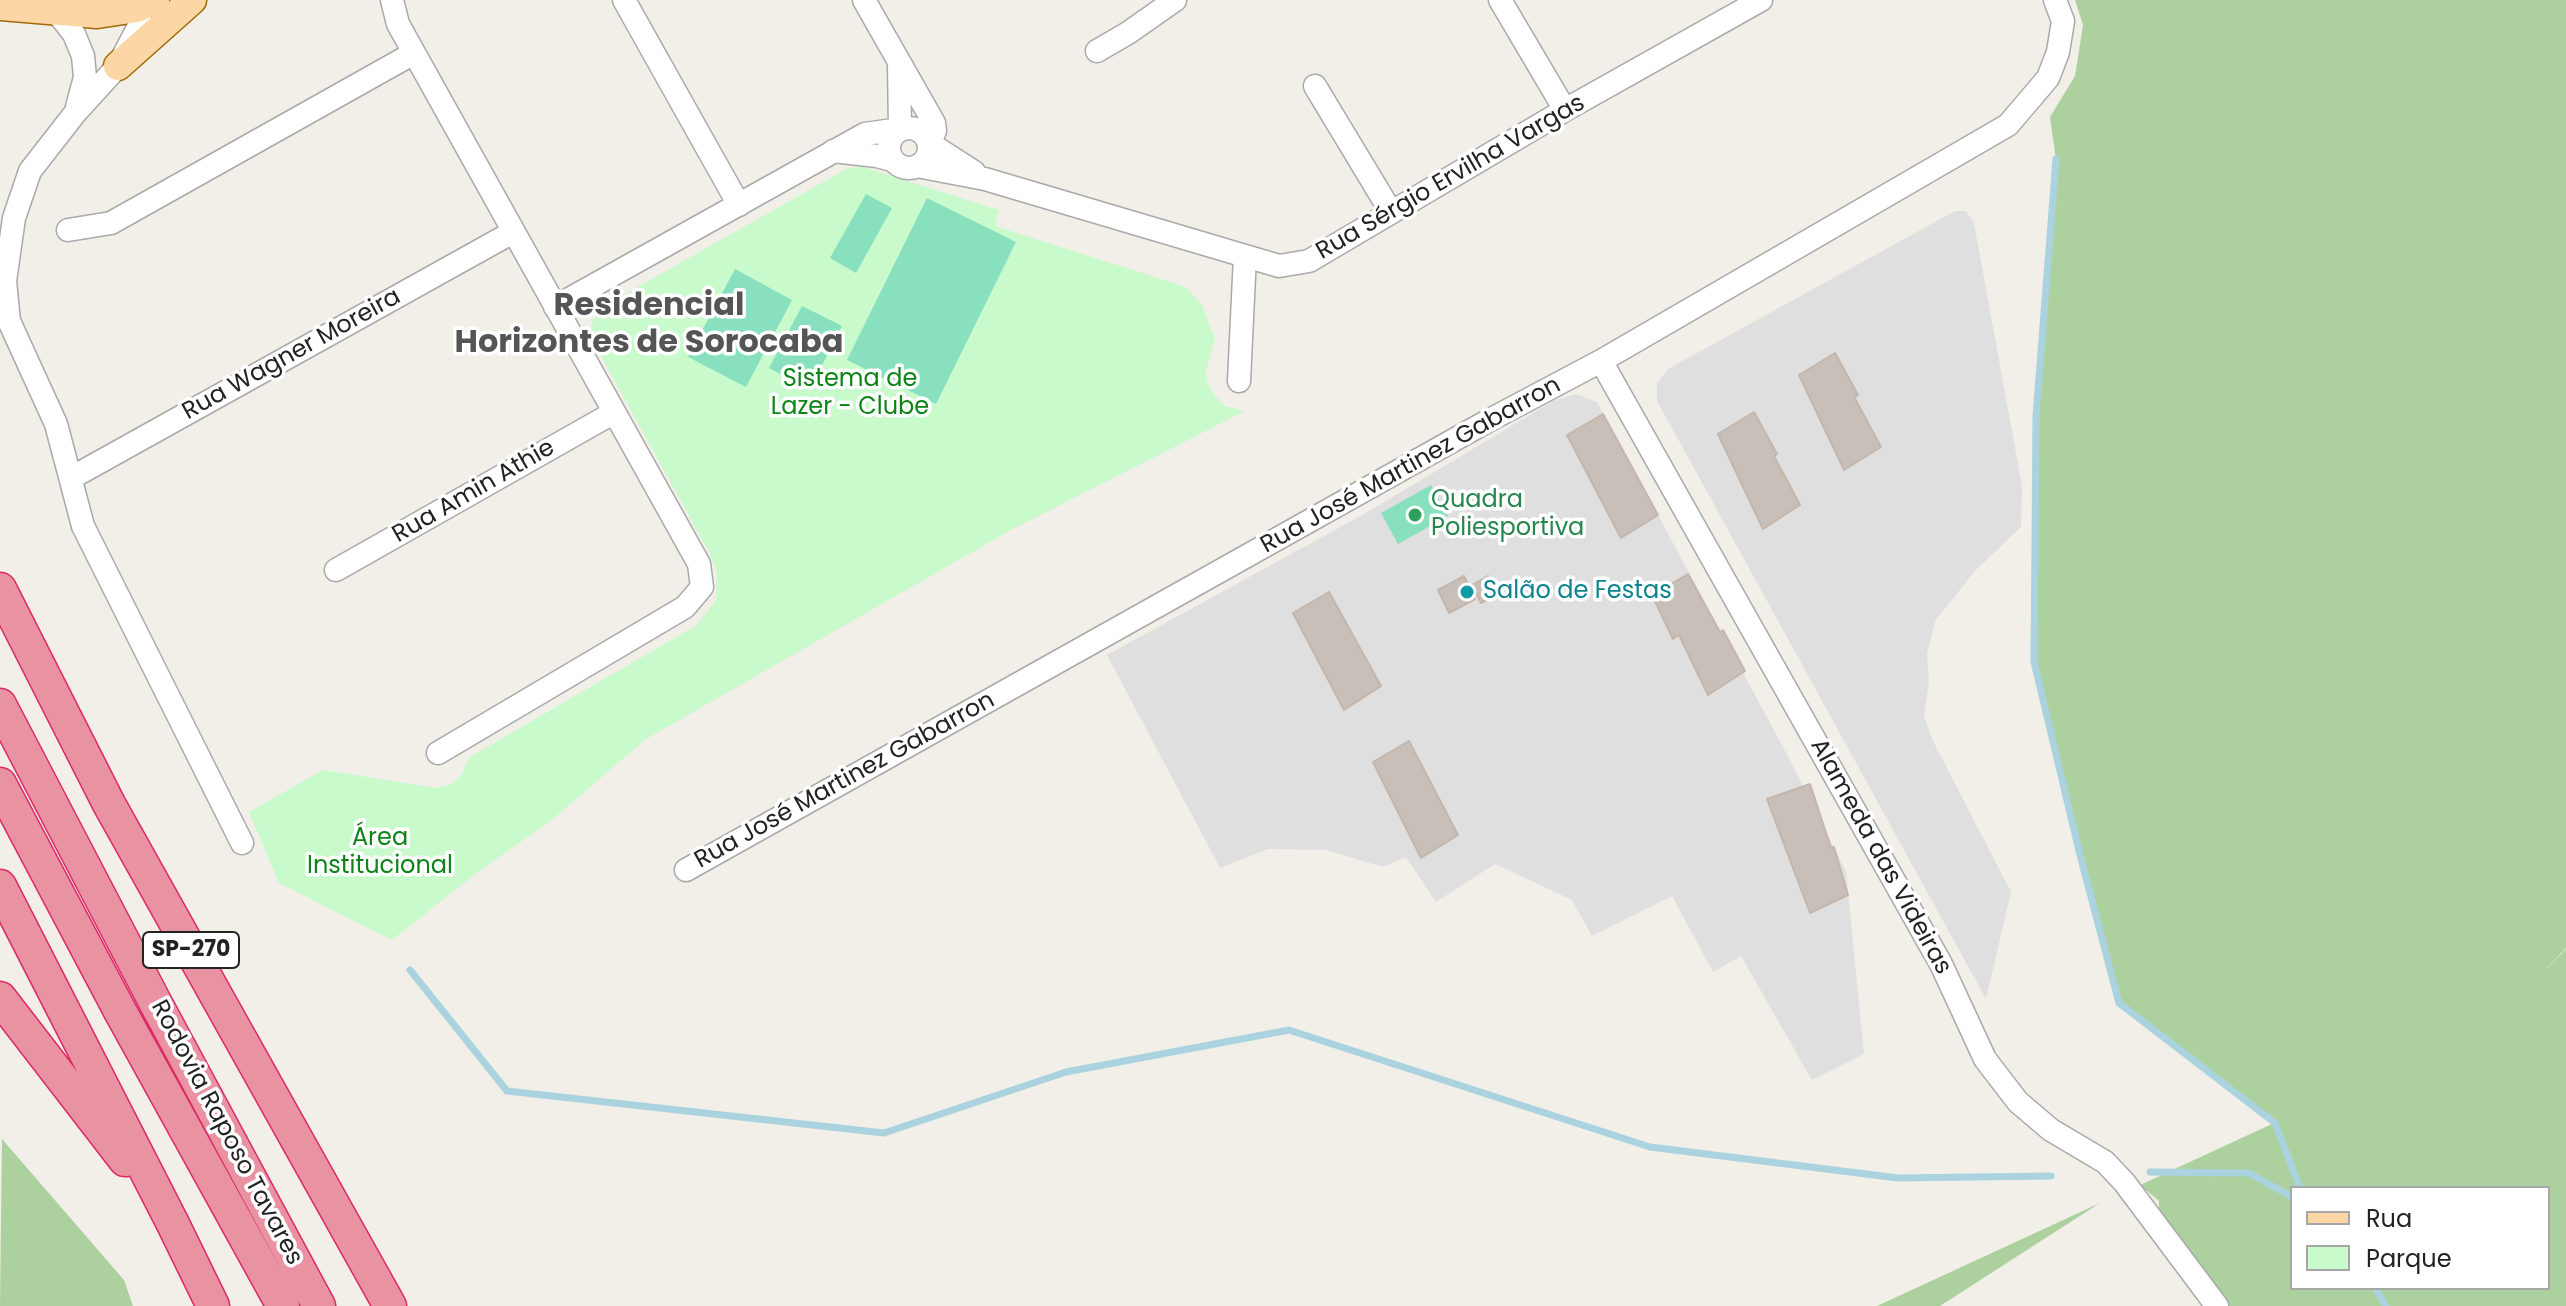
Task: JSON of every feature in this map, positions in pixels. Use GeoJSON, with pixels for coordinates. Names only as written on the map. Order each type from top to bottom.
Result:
{"type":"FeatureCollection","features":[{"type":"Feature","properties":{"kind":"highway","name":"SP-270"},"geometry":{"type":"LineString","coordinates":[[0,589],[109,804],[390,1306]]}},
{"type":"Feature","properties":{"kind":"highway","name":"Rodovia Raposo Tavares"},"geometry":{"type":"LineString","coordinates":[[0,705],[319,1306]]}},
{"type":"Feature","properties":{"kind":"highway","name":"Rodovia Raposo Tavares"},"geometry":{"type":"LineString","coordinates":[[0,784],[120,1011],[283,1306]]}},
{"type":"Feature","properties":{"kind":"highway"},"geometry":{"type":"LineString","coordinates":[[0,886],[213,1306]]}},
{"type":"Feature","properties":{"kind":"highway"},"geometry":{"type":"LineString","coordinates":[[0,998],[173,1224]]}},
{"type":"Feature","properties":{"kind":"main road"},"geometry":{"type":"LineString","coordinates":[[118,66],[192,0]]}},
{"type":"Feature","properties":{"kind":"main road"},"geometry":{"type":"LineString","coordinates":[[0,6],[97,14],[146,4]]}},
{"type":"Feature","properties":{"kind":"street"},"geometry":{"type":"LineString","coordinates":[[392,0],[398,24],[699,564],[702,587],[685,607],[438,753]]}},
{"type":"Feature","properties":{"kind":"street"},"geometry":{"type":"LineString","coordinates":[[624,0],[739,205]]}},
{"type":"Feature","properties":{"kind":"street"},"geometry":{"type":"LineString","coordinates":[[864,0],[934,123],[935,131],[925,161],[917,166]]}},
{"type":"Feature","properties":{"kind":"street"},"geometry":{"type":"LineString","coordinates":[[1097,51],[1175,0]]}},
{"type":"Feature","properties":{"kind":"street"},"geometry":{"type":"LineString","coordinates":[[1500,0],[1565,110]]}},
{"type":"Feature","properties":{"kind":"street","name":"Rua José Martinez Gabarron"},"geometry":{"type":"LineString","coordinates":[[686,870],[1486,422],[1601,361],[2008,125],[2048,78],[2058,52],[2063,21],[2055,0]]}},
{"type":"Feature","properties":{"kind":"street","name":"Rua Sérgio Ervilha Vargas"},"geometry":{"type":"LineString","coordinates":[[833,151],[877,156],[908,168],[917,166],[985,179],[1279,266],[1309,261],[1750,3]]}},
{"type":"Feature","properties":{"kind":"street"},"geometry":{"type":"LineString","coordinates":[[146,4],[141,22],[118,66],[76,112],[30,171],[14,218],[5,281],[9,321],[56,424],[83,526],[242,843]]}},
{"type":"Feature","properties":{"kind":"street"},"geometry":{"type":"LineString","coordinates":[[55,10],[74,34],[83,56],[85,77],[76,112]]}},
{"type":"Feature","properties":{"kind":"street"},"geometry":{"type":"LineString","coordinates":[[68,230],[111,223],[414,53]]}},
{"type":"Feature","properties":{"kind":"street"},"geometry":{"type":"LineString","coordinates":[[899,63],[900,129]]}},
{"type":"Feature","properties":{"kind":"street"},"geometry":{"type":"LineString","coordinates":[[1315,86],[1391,212]]}},
{"type":"Feature","properties":{"kind":"street"},"geometry":{"type":"LineString","coordinates":[[555,307],[865,134],[900,129]]}},
{"type":"Feature","properties":{"kind":"street"},"geometry":{"type":"LineString","coordinates":[[892,160],[888,152],[889,143],[893,134],[900,129]]}},
{"type":"Feature","properties":{"kind":"street","name":"Rua Sérgio Ervilha Vargas"},"geometry":{"type":"LineString","coordinates":[[900,129],[918,129],[929,143],[985,179]]}},
{"type":"Feature","properties":{"kind":"street","name":"Rua Wagner Moreira"},"geometry":{"type":"LineString","coordinates":[[71,478],[513,232]]}},
{"type":"Feature","properties":{"kind":"street"},"geometry":{"type":"LineString","coordinates":[[1239,381],[1245,256]]}},
{"type":"Feature","properties":{"kind":"street","name":"Alameda das Videiras"},"geometry":{"type":"LineString","coordinates":[[1601,361],[1941,964],[1985,1059],[2018,1102],[2051,1130],[2105,1162],[2124,1182],[2217,1306]]}},
{"type":"Feature","properties":{"kind":"street","name":"Rua Amin Athie"},"geometry":{"type":"LineString","coordinates":[[336,570],[613,413]]}},
{"type":"Feature","properties":{"kind":"shaded area"},"geometry":{"type":"Polygon","coordinates":[[[1955,211],[1966,211],[1974,223],[2022,486],[2021,527],[1975,571],[1935,621],[1927,653],[1929,682],[1924,716],[1933,741],[2011,892],[1986,999],[1657,401],[1657,383],[1668,369],[1955,211]]]}},
{"type":"Feature","properties":{"kind":"shaded area"},"geometry":{"type":"Polygon","coordinates":[[[1576,394],[1597,402],[1783,747],[1846,871],[1864,1054],[1812,1080],[1741,956],[1713,972],[1672,896],[1592,936],[1572,900],[1495,864],[1436,902],[1406,857],[1383,867],[1326,850],[1268,849],[1220,868],[1107,655],[1364,514],[1555,400],[1576,394]]]}},
{"type":"Feature","properties":{"kind":"green space"},"geometry":{"type":"Polygon","coordinates":[[[2075,0],[2566,0],[2566,948],[2539,976],[2566,949],[2566,1306],[2229,1306],[2159,1213],[2159,1201],[2140,1185],[2274,1123],[2119,1003],[2034,662],[2036,416],[2056,160],[2050,117],[2075,76],[2083,25],[2075,0]]]}},
{"type":"Feature","properties":{"kind":"green space","name":"Sistema de Lazer - Clube"},"geometry":{"type":"Polygon","coordinates":[[[863,167],[999,210],[995,226],[1186,287],[1202,305],[1215,338],[1206,371],[1207,382],[1225,406],[1245,411],[1013,529],[646,739],[553,819],[478,872],[392,940],[279,883],[249,812],[323,770],[436,788],[452,784],[462,774],[470,757],[697,625],[716,600],[717,572],[708,550],[591,338],[591,326],[596,315],[611,302],[848,168],[863,167]]]}},
{"type":"Feature","properties":{"kind":"green space"},"geometry":{"type":"Polygon","coordinates":[[[866,194],[892,208],[856,273],[830,258],[866,194]]]}},
{"type":"Feature","properties":{"kind":"green space"},"geometry":{"type":"Polygon","coordinates":[[[927,198],[1016,242],[936,404],[847,360],[927,198]]]}},
{"type":"Feature","properties":{"kind":"green space"},"geometry":{"type":"Polygon","coordinates":[[[735,269],[792,300],[746,387],[688,357],[735,269]]]}},
{"type":"Feature","properties":{"kind":"green space"},"geometry":{"type":"Polygon","coordinates":[[[802,306],[842,326],[810,389],[769,368],[802,306]]]}},
{"type":"Feature","properties":{"kind":"green space","name":"Quadra Poliesportiva"},"geometry":{"type":"Polygon","coordinates":[[[1431,485],[1448,516],[1398,544],[1381,513],[1431,485]]]}},
{"type":"Feature","properties":{"kind":"green space"},"geometry":{"type":"Polygon","coordinates":[[[2,1139],[124,1280],[133,1306],[0,1306],[2,1139]]]}},
{"type":"Feature","properties":{"kind":"green space"},"geometry":{"type":"Polygon","coordinates":[[[2100,1203],[1940,1306],[1877,1306],[2100,1203]]]}},
{"type":"Feature","properties":{"kind":"building"},"geometry":{"type":"Polygon","coordinates":[[[1835,353],[1881,447],[1844,470],[1799,375],[1835,353]]]}},
{"type":"Feature","properties":{"kind":"building"},"geometry":{"type":"Polygon","coordinates":[[[1754,412],[1800,505],[1763,529],[1718,434],[1754,412]]]}},
{"type":"Feature","properties":{"kind":"building"},"geometry":{"type":"Polygon","coordinates":[[[1603,414],[1658,515],[1621,538],[1567,435],[1603,414]]]}},
{"type":"Feature","properties":{"kind":"building"},"geometry":{"type":"Polygon","coordinates":[[[1688,574],[1745,671],[1708,695],[1679,635],[1673,639],[1652,595],[1688,574]]]}},
{"type":"Feature","properties":{"kind":"building","name":"Salão de Festas"},"geometry":{"type":"Polygon","coordinates":[[[1464,576],[1475,599],[1449,613],[1438,590],[1464,576]]]}},
{"type":"Feature","properties":{"kind":"building"},"geometry":{"type":"Polygon","coordinates":[[[1488,576],[1497,595],[1481,603],[1472,585],[1488,576]]]}},
{"type":"Feature","properties":{"kind":"building"},"geometry":{"type":"Polygon","coordinates":[[[1329,592],[1381,686],[1344,710],[1293,613],[1329,592]]]}},
{"type":"Feature","properties":{"kind":"building"},"geometry":{"type":"Polygon","coordinates":[[[1409,741],[1458,835],[1421,858],[1373,762],[1409,741]]]}},
{"type":"Feature","properties":{"kind":"building"},"geometry":{"type":"Polygon","coordinates":[[[1810,784],[1848,895],[1810,913],[1767,799],[1810,784]]]}},
{"type":"Feature","properties":{"kind":"waterway"},"geometry":{"type":"LineString","coordinates":[[2056,159],[2036,416],[2034,662],[2119,1003],[2275,1123],[2299,1186]]}},
{"type":"Feature","properties":{"kind":"waterway"},"geometry":{"type":"LineString","coordinates":[[410,970],[507,1091],[884,1133],[1066,1072],[1289,1030],[1650,1147],[1898,1178],[2051,1176]]}},
{"type":"Feature","properties":{"kind":"waterway"},"geometry":{"type":"LineString","coordinates":[[2150,1172],[2249,1173],[2290,1196]]}},
{"type":"Feature","properties":{"kind":"waterway"},"geometry":{"type":"LineString","coordinates":[[2376,1290],[2386,1306]]}},
{"type":"Feature","properties":{"kind":"place","name":"Quadra Poliesportiva"},"geometry":{"type":"Point","coordinates":[1415,515]}},
{"type":"Feature","properties":{"kind":"place","name":"Salão de Festas"},"geometry":{"type":"Point","coordinates":[1467,592]}},
{"type":"Feature","properties":{"kind":"district","name":"Residencial Horizontes de Sorocaba"},"geometry":{"type":"Point","coordinates":[649,326]}},
{"type":"Feature","properties":{"kind":"park label","name":"Área Institucional"},"geometry":{"type":"Point","coordinates":[380,853]}}]}
